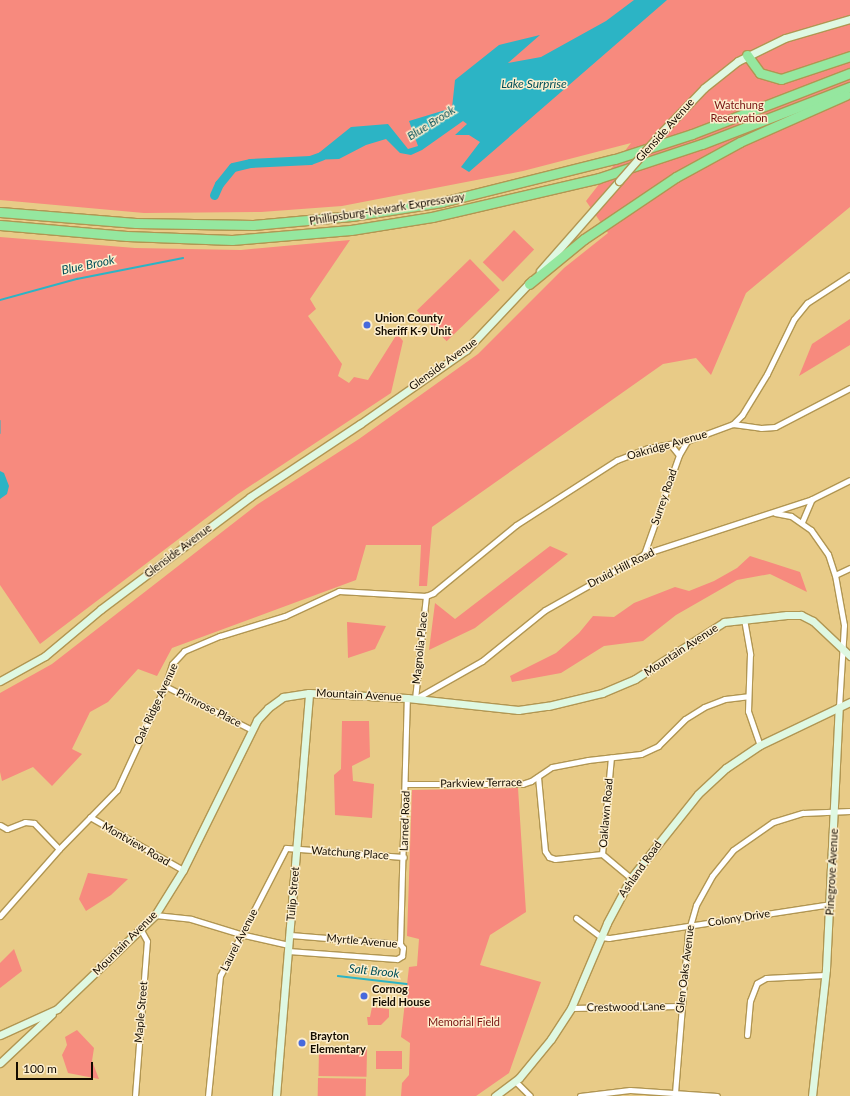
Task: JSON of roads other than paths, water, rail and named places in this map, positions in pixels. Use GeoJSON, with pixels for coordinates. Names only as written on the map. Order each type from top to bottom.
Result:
{"type":"FeatureCollection","features":[{"type":"Feature","properties":{"kind":"highway"},"geometry":{"type":"LineString","coordinates":[[747,55],[755,69],[762,75],[780,79],[850,56]]}},
{"type":"Feature","properties":{"kind":"highway","name":"Phillipsburg-Newark Expressway"},"geometry":{"type":"LineString","coordinates":[[0,212],[136,224],[253,225],[324,219],[442,202],[615,159],[692,134],[850,73]]}},
{"type":"Feature","properties":{"kind":"highway","name":"Phillipsburg-Newark Expressway"},"geometry":{"type":"LineString","coordinates":[[0,225],[127,236],[232,240],[351,230],[432,217],[599,178],[702,144],[850,87]]}},
{"type":"Feature","properties":{"kind":"highway"},"geometry":{"type":"LineString","coordinates":[[529,284],[584,239],[676,177],[740,142],[850,93]]}},
{"type":"Feature","properties":{"kind":"main road","name":"Glenside Avenue"},"geometry":{"type":"LineString","coordinates":[[0,681],[45,656],[107,604],[250,497],[360,424],[466,350],[529,284],[659,135],[708,83],[747,55],[786,38],[850,19]]}},
{"type":"Feature","properties":{"kind":"main road","name":"Mountain Avenue"},"geometry":{"type":"LineString","coordinates":[[0,1035],[57,1009],[155,915],[183,870],[252,730],[261,715],[276,701],[291,695],[309,693],[407,698],[518,710],[585,698],[636,679],[719,624],[744,619],[787,615],[805,616],[850,655]]}},
{"type":"Feature","properties":{"kind":"main road","name":"Tulip Street"},"geometry":{"type":"LineString","coordinates":[[276,1096],[309,693]]}},
{"type":"Feature","properties":{"kind":"main road","name":"Ashland Road"},"geometry":{"type":"LineString","coordinates":[[495,1096],[515,1081],[543,1050],[571,1008],[601,937],[632,878],[698,794],[726,768],[760,745],[850,702]]}},
{"type":"Feature","properties":{"kind":"main road","name":"Pinegrove Avenue"},"geometry":{"type":"LineString","coordinates":[[812,1096],[825,975],[830,904],[839,707]]}},
{"type":"Feature","properties":{"kind":"main road"},"geometry":{"type":"LineString","coordinates":[[0,1063],[57,1009]]}},
{"type":"Feature","properties":{"kind":"street"},"geometry":{"type":"LineString","coordinates":[[850,275],[807,303],[794,318],[767,374],[734,424],[761,428],[775,427],[850,388]]}},
{"type":"Feature","properties":{"kind":"street","name":"Oakridge Avenue"},"geometry":{"type":"LineString","coordinates":[[426,596],[448,584],[516,525],[617,460],[633,452],[687,441],[734,424]]}},
{"type":"Feature","properties":{"kind":"street","name":"Surrey Road"},"geometry":{"type":"LineString","coordinates":[[644,554],[679,455],[687,441]]}},
{"type":"Feature","properties":{"kind":"street"},"geometry":{"type":"LineString","coordinates":[[670,444],[679,455]]}},
{"type":"Feature","properties":{"kind":"street","name":"Druid Hill Road"},"geometry":{"type":"LineString","coordinates":[[415,699],[482,660],[545,610],[644,554],[706,532],[772,513],[812,499],[850,480]]}},
{"type":"Feature","properties":{"kind":"street"},"geometry":{"type":"LineString","coordinates":[[772,513],[791,516],[802,522],[812,499]]}},
{"type":"Feature","properties":{"kind":"street","name":"Pinegrove Avenue"},"geometry":{"type":"LineString","coordinates":[[802,522],[820,541],[835,575],[842,602],[842,647],[839,707]]}},
{"type":"Feature","properties":{"kind":"street"},"geometry":{"type":"LineString","coordinates":[[835,575],[850,568]]}},
{"type":"Feature","properties":{"kind":"street","name":"Oak Ridge Avenue"},"geometry":{"type":"LineString","coordinates":[[0,916],[59,849],[123,781],[165,686],[172,664],[184,651],[220,636],[285,616],[330,594],[350,590],[426,596]]}},
{"type":"Feature","properties":{"kind":"street","name":"Magnolia Place"},"geometry":{"type":"LineString","coordinates":[[415,699],[426,596]]}},
{"type":"Feature","properties":{"kind":"street"},"geometry":{"type":"LineString","coordinates":[[744,619],[750,654],[748,696],[750,720],[760,745]]}},
{"type":"Feature","properties":{"kind":"street","name":"Primrose Place"},"geometry":{"type":"LineString","coordinates":[[165,686],[252,730]]}},
{"type":"Feature","properties":{"kind":"street","name":"Parkview Terrace"},"geometry":{"type":"LineString","coordinates":[[406,784],[522,784],[538,777],[552,767],[647,752],[662,742],[694,712],[725,699],[748,696]]}},
{"type":"Feature","properties":{"kind":"street","name":"Larned Road"},"geometry":{"type":"LineString","coordinates":[[400,944],[404,857],[407,698]]}},
{"type":"Feature","properties":{"kind":"street","name":"Oaklawn Road"},"geometry":{"type":"LineString","coordinates":[[611,757],[602,854],[632,878]]}},
{"type":"Feature","properties":{"kind":"street"},"geometry":{"type":"LineString","coordinates":[[538,777],[545,851],[549,856],[555,859],[602,854]]}},
{"type":"Feature","properties":{"kind":"street","name":"Glen Oaks Avenue"},"geometry":{"type":"LineString","coordinates":[[675,1093],[680,1006],[690,926],[696,905],[712,876],[745,839],[788,816],[835,810],[850,811]]}},
{"type":"Feature","properties":{"kind":"street","name":"Montview Road"},"geometry":{"type":"LineString","coordinates":[[90,817],[183,870]]}},
{"type":"Feature","properties":{"kind":"street"},"geometry":{"type":"LineString","coordinates":[[0,825],[7,829],[25,822],[34,823],[59,849]]}},
{"type":"Feature","properties":{"kind":"street","name":"Laurel Avenue"},"geometry":{"type":"LineString","coordinates":[[208,1096],[217,990],[225,964],[286,848],[297,849]]}},
{"type":"Feature","properties":{"kind":"street","name":"Watchung Place"},"geometry":{"type":"LineString","coordinates":[[297,849],[404,857]]}},
{"type":"Feature","properties":{"kind":"street","name":"Colony Drive"},"geometry":{"type":"LineString","coordinates":[[601,937],[609,938],[830,904]]}},
{"type":"Feature","properties":{"kind":"street","name":"Myrtle Avenue"},"geometry":{"type":"LineString","coordinates":[[155,915],[191,919],[288,948],[397,959],[402,956],[403,946],[400,944],[290,935]]}},
{"type":"Feature","properties":{"kind":"street"},"geometry":{"type":"LineString","coordinates":[[576,918],[601,937]]}},
{"type":"Feature","properties":{"kind":"street","name":"Maple Street"},"geometry":{"type":"LineString","coordinates":[[135,1096],[147,941],[141,930]]}},
{"type":"Feature","properties":{"kind":"street"},"geometry":{"type":"LineString","coordinates":[[747,1035],[750,1001],[757,983],[766,978],[825,975]]}},
{"type":"Feature","properties":{"kind":"street","name":"Crestwood Lane"},"geometry":{"type":"LineString","coordinates":[[571,1008],[680,1006]]}},
{"type":"Feature","properties":{"kind":"street"},"geometry":{"type":"LineString","coordinates":[[515,1081],[530,1096]]}},
{"type":"Feature","properties":{"kind":"street"},"geometry":{"type":"LineString","coordinates":[[580,1096],[630,1090],[717,1096]]}},
{"type":"Feature","properties":{"kind":"water","name":"Lake Surprise"},"geometry":{"type":"Polygon","coordinates":[[[634,0],[667,0],[469,172],[461,167],[480,142],[469,135],[455,135],[467,124],[463,121],[422,150],[411,155],[400,153],[386,139],[366,145],[339,159],[310,160],[351,127],[388,124],[408,149],[418,146],[409,121],[452,108],[455,80],[499,45],[540,35],[508,63],[541,57],[606,21],[634,0]]]}},
{"type":"Feature","properties":{"kind":"water"},"geometry":{"type":"Polygon","coordinates":[[[0,471],[4,473],[9,486],[7,494],[0,499],[0,471]]]}},
{"type":"Feature","properties":{"kind":"waterway","name":"Blue Brook"},"geometry":{"type":"LineString","coordinates":[[214,195],[219,184],[233,167],[250,163],[310,160],[321,156]]}},
{"type":"Feature","properties":{"kind":"waterway","name":"Blue Brook"},"geometry":{"type":"LineString","coordinates":[[0,300],[77,279],[183,258]]}},
{"type":"Feature","properties":{"kind":"waterway","name":"Blue Brook"},"geometry":{"type":"LineString","coordinates":[[0,421],[0,433]]}},
{"type":"Feature","properties":{"kind":"waterway","name":"Salt Brook"},"geometry":{"type":"LineString","coordinates":[[338,976],[407,984]]}},
{"type":"Feature","properties":{"kind":"place","name":"Union County Sheriff K-9 Unit"},"geometry":{"type":"Point","coordinates":[367,325]}},
{"type":"Feature","properties":{"kind":"place","name":"Cornog Field House"},"geometry":{"type":"Point","coordinates":[364,996]}},
{"type":"Feature","properties":{"kind":"place","name":"Brayton Elementary"},"geometry":{"type":"Point","coordinates":[302,1043]}},
{"type":"Feature","properties":{"kind":"park label","name":"Watchung Reservation"},"geometry":{"type":"Point","coordinates":[739,112]}},
{"type":"Feature","properties":{"kind":"park label","name":"Memorial Field"},"geometry":{"type":"Point","coordinates":[464,1022]}}]}
